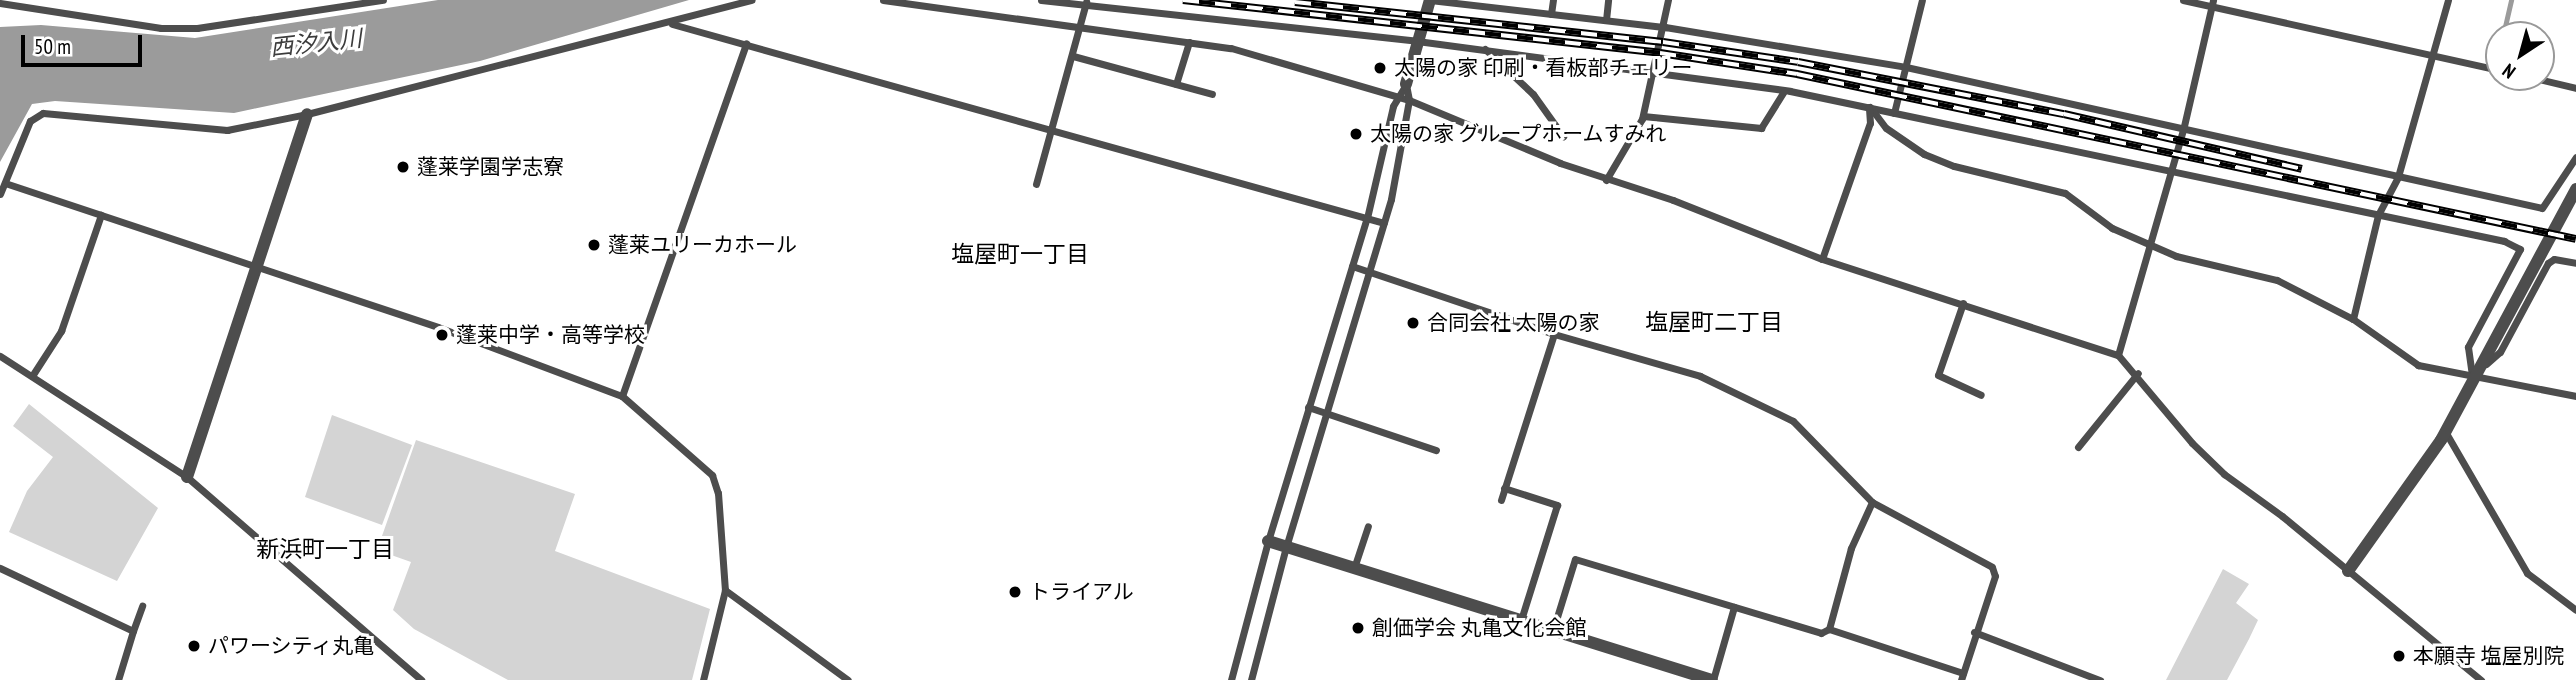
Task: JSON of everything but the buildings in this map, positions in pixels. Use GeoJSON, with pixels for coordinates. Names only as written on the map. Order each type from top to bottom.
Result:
{"type":"FeatureCollection","features":[{"type":"Feature","properties":{"kind":"street"},"geometry":{"type":"LineString","coordinates":[[0,3],[161,28],[197,28],[342,3],[383,0]]}},
{"type":"Feature","properties":{"kind":"street"},"geometry":{"type":"LineString","coordinates":[[0,194],[30,121],[43,113],[227,130],[307,114],[672,23],[751,0]]}},
{"type":"Feature","properties":{"kind":"street"},"geometry":{"type":"LineString","coordinates":[[883,0],[1231,48],[1409,100],[1606,180],[1672,200],[1822,259],[2118,355],[2138,373],[2192,443],[2224,474],[2481,680]]}},
{"type":"Feature","properties":{"kind":"street"},"geometry":{"type":"LineString","coordinates":[[1041,0],[1086,2],[1485,49],[1655,70],[1784,91],[2504,241],[2520,249],[2469,347],[2472,376]]}},
{"type":"Feature","properties":{"kind":"street"},"geometry":{"type":"LineString","coordinates":[[1231,680],[1268,541],[1367,218],[1398,97],[1406,84],[1429,0],[1498,4],[1551,14],[1665,27],[1906,67],[2184,126],[2542,208],[2576,157]]}},
{"type":"Feature","properties":{"kind":"street"},"geometry":{"type":"LineString","coordinates":[[1551,14],[1553,0]]}},
{"type":"Feature","properties":{"kind":"street"},"geometry":{"type":"LineString","coordinates":[[1606,20],[1608,0]]}},
{"type":"Feature","properties":{"kind":"street"},"geometry":{"type":"LineString","coordinates":[[1606,180],[1643,116],[1665,27],[1668,0]]}},
{"type":"Feature","properties":{"kind":"street"},"geometry":{"type":"LineString","coordinates":[[1894,113],[1922,0]]}},
{"type":"Feature","properties":{"kind":"street"},"geometry":{"type":"LineString","coordinates":[[2183,0],[2212,3],[2485,67]]}},
{"type":"Feature","properties":{"kind":"street"},"geometry":{"type":"LineString","coordinates":[[2353,319],[2378,215],[2398,177],[2448,0]]}},
{"type":"Feature","properties":{"kind":"street"},"geometry":{"type":"LineString","coordinates":[[1035,184],[1082,27],[1086,2]]}},
{"type":"Feature","properties":{"kind":"street"},"geometry":{"type":"LineString","coordinates":[[2118,355],[2184,126],[2212,3]]}},
{"type":"Feature","properties":{"kind":"street"},"geometry":{"type":"LineString","coordinates":[[672,23],[1384,223]]}},
{"type":"Feature","properties":{"kind":"street"},"geometry":{"type":"LineString","coordinates":[[1176,84],[1189,42]]}},
{"type":"Feature","properties":{"kind":"street"},"geometry":{"type":"LineString","coordinates":[[622,397],[746,43]]}},
{"type":"Feature","properties":{"kind":"street"},"geometry":{"type":"LineString","coordinates":[[1485,49],[1533,94],[1563,136]]}},
{"type":"Feature","properties":{"kind":"street"},"geometry":{"type":"LineString","coordinates":[[1073,56],[1212,94]]}},
{"type":"Feature","properties":{"kind":"street"},"geometry":{"type":"LineString","coordinates":[[2555,83],[2576,88]]}},
{"type":"Feature","properties":{"kind":"street"},"geometry":{"type":"LineString","coordinates":[[1251,680],[1286,547],[1384,223],[1409,100],[1406,84]]}},
{"type":"Feature","properties":{"kind":"street"},"geometry":{"type":"LineString","coordinates":[[1643,116],[1761,128],[1784,91]]}},
{"type":"Feature","properties":{"kind":"street"},"geometry":{"type":"LineString","coordinates":[[1869,107],[1886,128],[1924,154],[1954,166],[2065,193],[2112,228],[2176,256],[2277,280],[2353,319],[2418,365],[2576,396]]}},
{"type":"Feature","properties":{"kind":"street"},"geometry":{"type":"LineString","coordinates":[[1822,259],[1870,123],[1869,107]]}},
{"type":"Feature","properties":{"kind":"street"},"geometry":{"type":"LineString","coordinates":[[187,477],[260,267],[307,114]]}},
{"type":"Feature","properties":{"kind":"street"},"geometry":{"type":"LineString","coordinates":[[5,183],[260,267],[622,397],[712,475],[718,493],[726,590],[703,680]]}},
{"type":"Feature","properties":{"kind":"street"},"geometry":{"type":"LineString","coordinates":[[2348,571],[2445,432],[2472,376],[2576,189]]}},
{"type":"Feature","properties":{"kind":"street"},"geometry":{"type":"LineString","coordinates":[[32,376],[61,331],[101,215]]}},
{"type":"Feature","properties":{"kind":"street"},"geometry":{"type":"LineString","coordinates":[[2472,376],[2500,352],[2548,263],[2554,259],[2576,263]]}},
{"type":"Feature","properties":{"kind":"street"},"geometry":{"type":"LineString","coordinates":[[1352,267],[1554,334],[1700,376],[1743,394],[1793,421],[1872,502],[1992,567],[1995,576],[1962,677],[1829,629],[1821,633],[1575,559],[1553,630]]}},
{"type":"Feature","properties":{"kind":"street"},"geometry":{"type":"LineString","coordinates":[[1964,303],[1938,375],[1980,395]]}},
{"type":"Feature","properties":{"kind":"street"},"geometry":{"type":"LineString","coordinates":[[1500,500],[1554,334]]}},
{"type":"Feature","properties":{"kind":"street"},"geometry":{"type":"LineString","coordinates":[[0,356],[187,477],[421,680]]}},
{"type":"Feature","properties":{"kind":"street"},"geometry":{"type":"LineString","coordinates":[[2078,447],[2138,373]]}},
{"type":"Feature","properties":{"kind":"street"},"geometry":{"type":"LineString","coordinates":[[1308,407],[1436,450]]}},
{"type":"Feature","properties":{"kind":"street"},"geometry":{"type":"LineString","coordinates":[[2445,432],[2527,573],[2576,610]]}},
{"type":"Feature","properties":{"kind":"street"},"geometry":{"type":"LineString","coordinates":[[1504,488],[1557,505],[1521,620]]}},
{"type":"Feature","properties":{"kind":"street"},"geometry":{"type":"LineString","coordinates":[[1829,629],[1852,548],[1872,502]]}},
{"type":"Feature","properties":{"kind":"street"},"geometry":{"type":"LineString","coordinates":[[1354,568],[1368,526]]}},
{"type":"Feature","properties":{"kind":"street"},"geometry":{"type":"LineString","coordinates":[[1268,541],[1713,680],[1734,607]]}},
{"type":"Feature","properties":{"kind":"street"},"geometry":{"type":"LineString","coordinates":[[0,568],[133,631]]}},
{"type":"Feature","properties":{"kind":"street"},"geometry":{"type":"LineString","coordinates":[[726,590],[848,680]]}},
{"type":"Feature","properties":{"kind":"street"},"geometry":{"type":"LineString","coordinates":[[118,680],[142,606]]}},
{"type":"Feature","properties":{"kind":"street"},"geometry":{"type":"LineString","coordinates":[[1975,632],[2100,680]]}},
{"type":"Feature","properties":{"kind":"shaded area"},"geometry":{"type":"Polygon","coordinates":[[[29,404],[158,508],[117,581],[9,532],[27,491],[53,457],[13,426],[29,404]]]}},
{"type":"Feature","properties":{"kind":"shaded area"},"geometry":{"type":"Polygon","coordinates":[[[332,415],[412,445],[382,525],[305,497],[332,415]]]}},
{"type":"Feature","properties":{"kind":"shaded area"},"geometry":{"type":"Polygon","coordinates":[[[416,440],[575,494],[555,551],[710,609],[692,680],[508,680],[414,629],[393,610],[411,562],[377,550],[416,440]]]}},
{"type":"Feature","properties":{"kind":"shaded area"},"geometry":{"type":"Polygon","coordinates":[[[2223,569],[2249,584],[2236,603],[2258,620],[2249,639],[2227,680],[2166,680],[2223,569]]]}},
{"type":"Feature","properties":{"kind":"water","name":"西汐入川"},"geometry":{"type":"Polygon","coordinates":[[[438,0],[689,0],[480,61],[234,113],[55,101],[32,104],[0,162],[0,27],[41,25],[195,38],[438,0]]]}},
{"type":"Feature","properties":{"kind":"waterway"},"geometry":{"type":"LineString","coordinates":[[2506,21],[2511,0]]}},
{"type":"Feature","properties":{"kind":"railway"},"geometry":{"type":"LineString","coordinates":[[1183,0],[1660,53],[1797,74],[2576,239]]}},
{"type":"Feature","properties":{"kind":"railway"},"geometry":{"type":"LineString","coordinates":[[1295,2],[1663,42],[1798,62],[2064,114],[2302,169]]}},
{"type":"Feature","properties":{"kind":"place","name":"太陽の家 印刷・看板部チェリー"},"geometry":{"type":"Point","coordinates":[1380,68]}},
{"type":"Feature","properties":{"kind":"place","name":"太陽の家 グループホームすみれ"},"geometry":{"type":"Point","coordinates":[1356,134]}},
{"type":"Feature","properties":{"kind":"place","name":"蓬莱学園学志寮"},"geometry":{"type":"Point","coordinates":[403,167]}},
{"type":"Feature","properties":{"kind":"place","name":"蓬莱ユリーカホール"},"geometry":{"type":"Point","coordinates":[594,245]}},
{"type":"Feature","properties":{"kind":"place","name":"合同会社 太陽の家"},"geometry":{"type":"Point","coordinates":[1413,323]}},
{"type":"Feature","properties":{"kind":"place","name":"蓬莱中学・高等学校"},"geometry":{"type":"Point","coordinates":[442,335]}},
{"type":"Feature","properties":{"kind":"place","name":"トライアル"},"geometry":{"type":"Point","coordinates":[1015,592]}},
{"type":"Feature","properties":{"kind":"place","name":"創価学会 丸亀文化会館"},"geometry":{"type":"Point","coordinates":[1358,628]}},
{"type":"Feature","properties":{"kind":"place","name":"パワーシティ丸亀"},"geometry":{"type":"Point","coordinates":[194,646]}},
{"type":"Feature","properties":{"kind":"place","name":"本願寺 塩屋別院"},"geometry":{"type":"Point","coordinates":[2399,656]}},
{"type":"Feature","properties":{"kind":"district","name":"塩屋町一丁目"},"geometry":{"type":"Point","coordinates":[1020,254]}},
{"type":"Feature","properties":{"kind":"district","name":"塩屋町二丁目"},"geometry":{"type":"Point","coordinates":[1714,322]}},
{"type":"Feature","properties":{"kind":"district","name":"新浜町一丁目"},"geometry":{"type":"Point","coordinates":[325,549]}}]}
